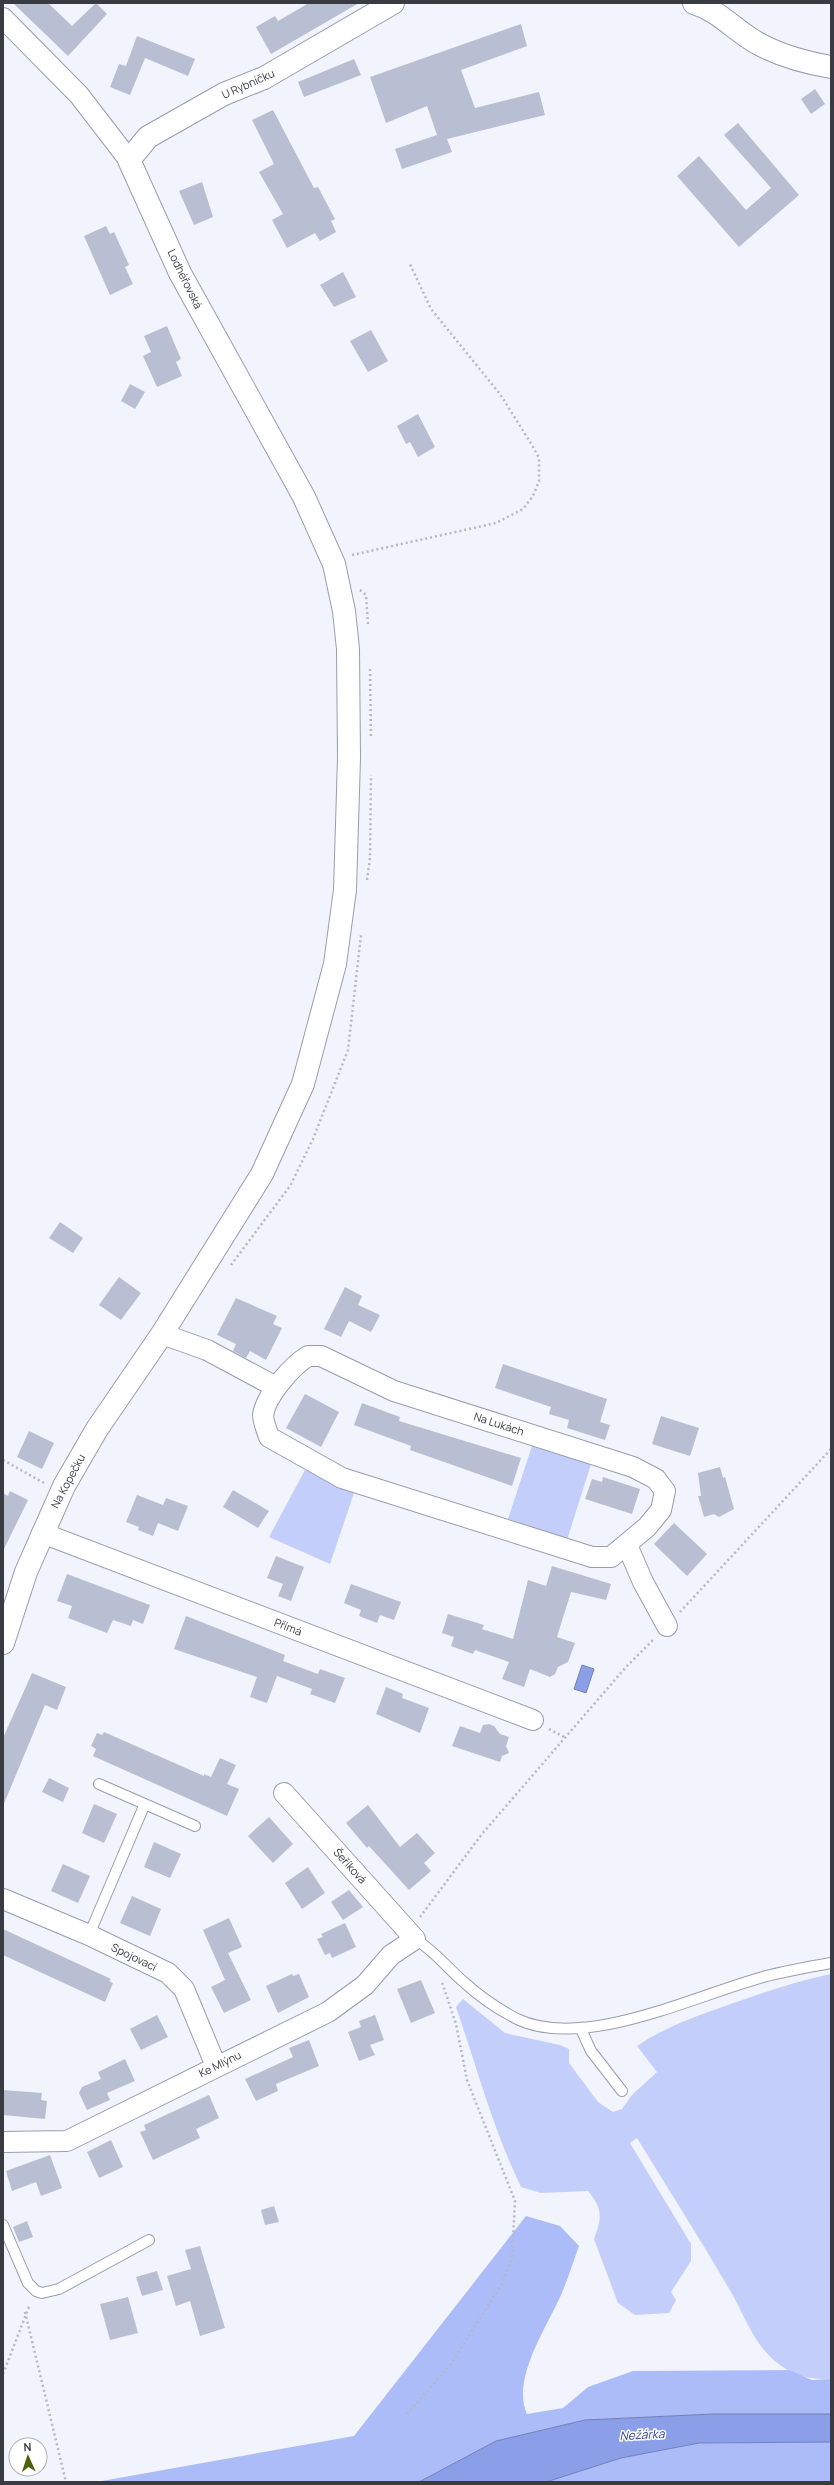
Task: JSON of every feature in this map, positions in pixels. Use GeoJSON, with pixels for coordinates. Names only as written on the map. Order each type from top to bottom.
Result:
{"type":"FeatureCollection","features":[{"type":"Feature","properties":{"kind":"street","name":"U Rybníčku"},"geometry":{"type":"LineString","coordinates":[[129,160],[148,137],[224,94],[264,78],[393,3]]}},
{"type":"Feature","properties":{"kind":"street"},"geometry":{"type":"LineString","coordinates":[[694,3],[708,7],[761,45],[810,63],[831,67]]}},
{"type":"Feature","properties":{"kind":"street","name":"Lodhéřovská"},"geometry":{"type":"LineString","coordinates":[[3,18],[79,95],[129,160],[180,273],[304,497],[334,564],[344,611],[348,649],[349,750],[345,890],[336,964],[303,1084],[262,1174],[162,1334]]}},
{"type":"Feature","properties":{"kind":"street"},"geometry":{"type":"LineString","coordinates":[[162,1334],[207,1350],[276,1387]]}},
{"type":"Feature","properties":{"kind":"street","name":"Na Kopečku"},"geometry":{"type":"LineString","coordinates":[[4,1638],[42,1533],[60,1493],[97,1429],[162,1334]]}},
{"type":"Feature","properties":{"kind":"street","name":"Na Lukách"},"geometry":{"type":"LineString","coordinates":[[308,1356],[321,1356],[394,1391],[633,1467],[656,1479],[665,1491],[661,1510],[647,1527],[611,1557],[592,1557],[342,1478],[269,1437],[263,1416],[276,1387],[297,1363],[308,1356]]}},
{"type":"Feature","properties":{"kind":"street","name":"Přímá"},"geometry":{"type":"LineString","coordinates":[[42,1533],[533,1720]]}},
{"type":"Feature","properties":{"kind":"street"},"geometry":{"type":"LineString","coordinates":[[627,1545],[643,1582],[667,1626]]}},
{"type":"Feature","properties":{"kind":"street","name":"Šeříková"},"geometry":{"type":"LineString","coordinates":[[284,1793],[413,1936]]}},
{"type":"Feature","properties":{"kind":"street","name":"Spojovací"},"geometry":{"type":"LineString","coordinates":[[3,1899],[89,1935],[168,1973],[184,1989],[216,2066]]}},
{"type":"Feature","properties":{"kind":"street","name":"Ke Mlýnu"},"geometry":{"type":"LineString","coordinates":[[3,2142],[67,2141],[216,2066],[328,2012],[365,1985],[391,1956],[413,1936]]}},
{"type":"Feature","properties":{"kind":"lane"},"geometry":{"type":"LineString","coordinates":[[98,1784],[144,1806],[194,1826]]}},
{"type":"Feature","properties":{"kind":"lane"},"geometry":{"type":"LineString","coordinates":[[89,1935],[144,1806]]}},
{"type":"Feature","properties":{"kind":"lane"},"geometry":{"type":"LineString","coordinates":[[413,1936],[434,1951],[464,1983],[492,2005],[519,2020],[546,2026],[581,2029],[616,2023],[763,1977],[831,1963]]}},
{"type":"Feature","properties":{"kind":"lane"},"geometry":{"type":"LineString","coordinates":[[581,2029],[591,2051],[622,2091]]}},
{"type":"Feature","properties":{"kind":"lane"},"geometry":{"type":"LineString","coordinates":[[3,2225],[28,2283],[36,2291],[42,2293],[59,2289],[150,2240]]}},
{"type":"Feature","properties":{"kind":"path"},"geometry":{"type":"LineString","coordinates":[[334,564],[356,553],[496,523],[523,509],[533,496],[539,481],[539,458],[532,445],[496,388],[431,309],[408,262]]}},
{"type":"Feature","properties":{"kind":"path"},"geometry":{"type":"LineString","coordinates":[[413,1936],[429,1903],[482,1834],[626,1667],[758,1530],[831,1449]]}},
{"type":"Feature","properties":{"kind":"path"},"geometry":{"type":"LineString","coordinates":[[3,1460],[60,1493]]}},
{"type":"Feature","properties":{"kind":"path"},"geometry":{"type":"LineString","coordinates":[[407,2414],[451,2364],[502,2284],[512,2258],[515,2201],[467,2080],[456,2024],[441,1981]]}},
{"type":"Feature","properties":{"kind":"path"},"geometry":{"type":"LineString","coordinates":[[3,2374],[26,2312],[66,2482]]}},
{"type":"Feature","properties":{"kind":"shaded area"},"geometry":{"type":"Polygon","coordinates":[[[532,1446],[591,1464],[567,1540],[508,1519],[532,1446]]]}},
{"type":"Feature","properties":{"kind":"shaded area"},"geometry":{"type":"Polygon","coordinates":[[[305,1470],[355,1490],[330,1564],[269,1537],[305,1470]]]}},
{"type":"Feature","properties":{"kind":"shaded area"},"geometry":{"type":"Polygon","coordinates":[[[831,1974],[831,2379],[821,2379],[803,2376],[786,2369],[771,2358],[764,2350],[754,2336],[731,2292],[708,2253],[637,2138],[630,2143],[691,2244],[691,2261],[671,2292],[676,2300],[669,2313],[635,2315],[618,2303],[594,2239],[599,2225],[600,2214],[593,2197],[588,2191],[541,2193],[521,2187],[494,2121],[456,2007],[463,1999],[505,2033],[560,2045],[569,2049],[569,2063],[598,2102],[613,2112],[622,2109],[632,2095],[657,2072],[637,2046],[648,2039],[681,2022],[716,2009],[805,1980],[831,1974]]]}},
{"type":"Feature","properties":{"kind":"shaded area"},"geometry":{"type":"Polygon","coordinates":[[[526,2216],[560,2226],[579,2246],[561,2295],[540,2337],[527,2369],[523,2400],[527,2414],[563,2408],[588,2387],[633,2371],[789,2370],[812,2380],[831,2379],[831,2414],[713,2414],[585,2420],[496,2441],[419,2482],[96,2482],[354,2436],[526,2216]]]}},
{"type":"Feature","properties":{"kind":"shaded area"},"geometry":{"type":"Polygon","coordinates":[[[831,2442],[831,2482],[546,2482],[621,2458],[699,2443],[831,2442]]]}},
{"type":"Feature","properties":{"kind":"water"},"geometry":{"type":"Polygon","coordinates":[[[582,1665],[594,1669],[586,1693],[574,1689],[582,1665]]]}},
{"type":"Feature","properties":{"kind":"water","name":"Nežárka"},"geometry":{"type":"Polygon","coordinates":[[[713,2414],[831,2414],[831,2442],[699,2443],[621,2458],[546,2482],[419,2482],[496,2441],[585,2420],[713,2414]]]}},
{"type":"Feature","properties":{"kind":"building"},"geometry":{"type":"Polygon","coordinates":[[[13,3],[48,3],[72,26],[96,3],[107,14],[68,56],[13,3]]]}},
{"type":"Feature","properties":{"kind":"building"},"geometry":{"type":"Polygon","coordinates":[[[309,3],[359,3],[271,54],[256,27],[275,16],[278,21],[309,3]]]}},
{"type":"Feature","properties":{"kind":"building"},"geometry":{"type":"Polygon","coordinates":[[[521,24],[527,46],[461,70],[475,108],[539,92],[545,115],[447,139],[452,152],[402,169],[395,149],[437,135],[427,106],[386,123],[370,77],[521,24]]]}},
{"type":"Feature","properties":{"kind":"building"},"geometry":{"type":"Polygon","coordinates":[[[137,36],[195,59],[188,76],[145,58],[130,95],[110,87],[119,64],[126,66],[137,36]]]}},
{"type":"Feature","properties":{"kind":"building"},"geometry":{"type":"Polygon","coordinates":[[[354,59],[361,75],[304,97],[298,82],[354,59]]]}},
{"type":"Feature","properties":{"kind":"building"},"geometry":{"type":"Polygon","coordinates":[[[815,89],[825,104],[811,114],[801,99],[815,89]]]}},
{"type":"Feature","properties":{"kind":"building"},"geometry":{"type":"Polygon","coordinates":[[[273,110],[314,188],[318,187],[335,219],[331,221],[336,232],[320,241],[315,233],[287,248],[272,220],[283,214],[259,172],[274,164],[252,120],[273,110]]]}},
{"type":"Feature","properties":{"kind":"building"},"geometry":{"type":"Polygon","coordinates":[[[738,123],[799,195],[739,247],[677,176],[699,156],[746,210],[771,188],[724,135],[738,123]]]}},
{"type":"Feature","properties":{"kind":"building"},"geometry":{"type":"Polygon","coordinates":[[[202,182],[213,217],[194,225],[179,191],[202,182]]]}},
{"type":"Feature","properties":{"kind":"building"},"geometry":{"type":"Polygon","coordinates":[[[106,226],[110,234],[114,232],[129,265],[125,267],[133,284],[110,295],[84,236],[106,226]]]}},
{"type":"Feature","properties":{"kind":"building"},"geometry":{"type":"Polygon","coordinates":[[[343,272],[356,297],[334,307],[320,285],[343,272]]]}},
{"type":"Feature","properties":{"kind":"building"},"geometry":{"type":"Polygon","coordinates":[[[167,326],[181,359],[176,362],[182,376],[157,387],[143,356],[151,352],[144,336],[167,326]]]}},
{"type":"Feature","properties":{"kind":"building"},"geometry":{"type":"Polygon","coordinates":[[[371,330],[388,361],[368,372],[350,341],[371,330]]]}},
{"type":"Feature","properties":{"kind":"building"},"geometry":{"type":"Polygon","coordinates":[[[130,384],[145,392],[135,409],[121,401],[130,384]]]}},
{"type":"Feature","properties":{"kind":"building"},"geometry":{"type":"Polygon","coordinates":[[[418,414],[435,447],[418,457],[410,442],[406,444],[397,426],[418,414]]]}},
{"type":"Feature","properties":{"kind":"building"},"geometry":{"type":"Polygon","coordinates":[[[60,1222],[83,1238],[73,1253],[49,1238],[60,1222]]]}},
{"type":"Feature","properties":{"kind":"building"},"geometry":{"type":"Polygon","coordinates":[[[119,1277],[141,1293],[121,1320],[99,1305],[119,1277]]]}},
{"type":"Feature","properties":{"kind":"building"},"geometry":{"type":"Polygon","coordinates":[[[345,1287],[362,1296],[358,1305],[380,1315],[371,1332],[349,1321],[341,1337],[324,1329],[345,1287]]]}},
{"type":"Feature","properties":{"kind":"building"},"geometry":{"type":"Polygon","coordinates":[[[236,1298],[277,1316],[273,1324],[282,1328],[266,1360],[250,1351],[246,1358],[233,1351],[236,1344],[217,1335],[236,1298]]]}},
{"type":"Feature","properties":{"kind":"building"},"geometry":{"type":"Polygon","coordinates":[[[503,1364],[607,1399],[600,1422],[610,1425],[605,1440],[567,1428],[569,1420],[549,1414],[551,1407],[495,1388],[503,1364]]]}},
{"type":"Feature","properties":{"kind":"building"},"geometry":{"type":"Polygon","coordinates":[[[305,1394],[339,1412],[321,1447],[286,1428],[305,1394]]]}},
{"type":"Feature","properties":{"kind":"building"},"geometry":{"type":"Polygon","coordinates":[[[362,1403],[400,1417],[399,1421],[521,1458],[512,1486],[410,1450],[411,1446],[354,1425],[362,1403]]]}},
{"type":"Feature","properties":{"kind":"building"},"geometry":{"type":"Polygon","coordinates":[[[661,1416],[699,1428],[690,1456],[652,1444],[661,1416]]]}},
{"type":"Feature","properties":{"kind":"building"},"geometry":{"type":"Polygon","coordinates":[[[29,1431],[54,1443],[42,1469],[17,1457],[29,1431]]]}},
{"type":"Feature","properties":{"kind":"building"},"geometry":{"type":"Polygon","coordinates":[[[720,1467],[723,1478],[725,1477],[734,1509],[719,1517],[714,1514],[704,1517],[698,1496],[701,1496],[698,1473],[720,1467]]]}},
{"type":"Feature","properties":{"kind":"building"},"geometry":{"type":"Polygon","coordinates":[[[603,1477],[640,1489],[632,1514],[585,1499],[592,1479],[602,1482],[603,1477]]]}},
{"type":"Feature","properties":{"kind":"building"},"geometry":{"type":"Polygon","coordinates":[[[233,1490],[269,1511],[258,1528],[223,1507],[233,1490]]]}},
{"type":"Feature","properties":{"kind":"building"},"geometry":{"type":"Polygon","coordinates":[[[10,1491],[28,1500],[3,1551],[3,1493],[8,1496],[10,1491]]]}},
{"type":"Feature","properties":{"kind":"building"},"geometry":{"type":"Polygon","coordinates":[[[137,1495],[163,1505],[166,1498],[188,1506],[178,1531],[158,1523],[153,1536],[138,1530],[139,1527],[126,1522],[137,1495]]]}},
{"type":"Feature","properties":{"kind":"building"},"geometry":{"type":"Polygon","coordinates":[[[674,1523],[707,1554],[687,1576],[654,1544],[674,1523]]]}},
{"type":"Feature","properties":{"kind":"building"},"geometry":{"type":"Polygon","coordinates":[[[276,1556],[304,1567],[291,1601],[278,1596],[283,1584],[267,1578],[276,1556]]]}},
{"type":"Feature","properties":{"kind":"building"},"geometry":{"type":"Polygon","coordinates":[[[552,1566],[611,1584],[606,1600],[571,1592],[557,1637],[575,1643],[568,1662],[558,1667],[555,1674],[550,1677],[530,1669],[524,1687],[502,1679],[509,1662],[475,1650],[473,1654],[451,1646],[454,1637],[442,1633],[448,1614],[484,1625],[482,1629],[513,1639],[528,1580],[546,1586],[552,1566]]]}},
{"type":"Feature","properties":{"kind":"building"},"geometry":{"type":"Polygon","coordinates":[[[67,1574],[150,1605],[143,1624],[133,1620],[131,1626],[113,1620],[107,1633],[68,1618],[72,1606],[57,1601],[67,1574]]]}},
{"type":"Feature","properties":{"kind":"building"},"geometry":{"type":"Polygon","coordinates":[[[351,1584],[401,1602],[394,1620],[380,1615],[377,1623],[359,1616],[361,1610],[344,1603],[351,1584]]]}},
{"type":"Feature","properties":{"kind":"building"},"geometry":{"type":"Polygon","coordinates":[[[186,1616],[285,1655],[283,1661],[318,1674],[320,1669],[345,1678],[335,1703],[310,1694],[312,1689],[277,1676],[267,1703],[250,1697],[257,1677],[174,1649],[186,1616]]]}},
{"type":"Feature","properties":{"kind":"building"},"geometry":{"type":"Polygon","coordinates":[[[32,1673],[66,1687],[57,1710],[45,1705],[3,1806],[3,1738],[32,1673]]]}},
{"type":"Feature","properties":{"kind":"building"},"geometry":{"type":"Polygon","coordinates":[[[386,1687],[403,1694],[402,1698],[429,1708],[420,1733],[376,1714],[386,1687]]]}},
{"type":"Feature","properties":{"kind":"building"},"geometry":{"type":"Polygon","coordinates":[[[489,1724],[494,1726],[500,1734],[509,1737],[506,1746],[509,1753],[502,1756],[500,1762],[452,1746],[460,1726],[480,1733],[483,1725],[489,1724]]]}},
{"type":"Feature","properties":{"kind":"building"},"geometry":{"type":"Polygon","coordinates":[[[104,1732],[204,1776],[204,1774],[211,1777],[220,1758],[236,1765],[227,1784],[239,1789],[227,1816],[93,1756],[96,1749],[91,1746],[97,1733],[102,1735],[104,1732]]]}},
{"type":"Feature","properties":{"kind":"building"},"geometry":{"type":"Polygon","coordinates":[[[49,1778],[69,1788],[63,1802],[42,1792],[49,1778]]]}},
{"type":"Feature","properties":{"kind":"building"},"geometry":{"type":"Polygon","coordinates":[[[94,1804],[117,1814],[104,1843],[82,1833],[94,1804]]]}},
{"type":"Feature","properties":{"kind":"building"},"geometry":{"type":"Polygon","coordinates":[[[368,1805],[400,1847],[417,1833],[435,1853],[424,1863],[431,1871],[409,1890],[369,1846],[367,1848],[346,1823],[368,1805]]]}},
{"type":"Feature","properties":{"kind":"building"},"geometry":{"type":"Polygon","coordinates":[[[269,1817],[293,1844],[273,1863],[248,1836],[269,1817]]]}},
{"type":"Feature","properties":{"kind":"building"},"geometry":{"type":"Polygon","coordinates":[[[154,1842],[181,1854],[170,1878],[144,1867],[154,1842]]]}},
{"type":"Feature","properties":{"kind":"building"},"geometry":{"type":"Polygon","coordinates":[[[63,1864],[90,1876],[78,1903],[51,1891],[63,1864]]]}},
{"type":"Feature","properties":{"kind":"building"},"geometry":{"type":"Polygon","coordinates":[[[308,1867],[325,1893],[302,1909],[285,1883],[308,1867]]]}},
{"type":"Feature","properties":{"kind":"building"},"geometry":{"type":"Polygon","coordinates":[[[349,1890],[363,1907],[343,1920],[331,1902],[349,1890]]]}},
{"type":"Feature","properties":{"kind":"building"},"geometry":{"type":"Polygon","coordinates":[[[132,1896],[161,1909],[150,1936],[120,1923],[132,1896]]]}},
{"type":"Feature","properties":{"kind":"building"},"geometry":{"type":"Polygon","coordinates":[[[229,1918],[242,1947],[228,1953],[251,2000],[224,2013],[211,1987],[225,1980],[203,1930],[229,1918]]]}},
{"type":"Feature","properties":{"kind":"building"},"geometry":{"type":"Polygon","coordinates":[[[345,1923],[356,1947],[332,1958],[330,1953],[325,1955],[317,1939],[323,1937],[321,1934],[345,1923]]]}},
{"type":"Feature","properties":{"kind":"building"},"geometry":{"type":"Polygon","coordinates":[[[3,1929],[111,1979],[109,1981],[113,1983],[105,2002],[3,1955],[3,1929]]]}},
{"type":"Feature","properties":{"kind":"building"},"geometry":{"type":"Polygon","coordinates":[[[292,1974],[293,1976],[299,1974],[309,1997],[278,2013],[266,1986],[292,1974]]]}},
{"type":"Feature","properties":{"kind":"building"},"geometry":{"type":"Polygon","coordinates":[[[421,1980],[435,2013],[411,2023],[397,1989],[421,1980]]]}},
{"type":"Feature","properties":{"kind":"building"},"geometry":{"type":"Polygon","coordinates":[[[157,2015],[168,2037],[141,2050],[130,2029],[157,2015]]]}},
{"type":"Feature","properties":{"kind":"building"},"geometry":{"type":"Polygon","coordinates":[[[375,2015],[384,2040],[370,2045],[375,2055],[359,2061],[348,2032],[361,2027],[359,2021],[375,2015]]]}},
{"type":"Feature","properties":{"kind":"building"},"geometry":{"type":"Polygon","coordinates":[[[309,2040],[319,2066],[276,2084],[278,2091],[256,2101],[245,2079],[293,2057],[289,2048],[309,2040]]]}},
{"type":"Feature","properties":{"kind":"building"},"geometry":{"type":"Polygon","coordinates":[[[125,2059],[135,2081],[107,2093],[110,2100],[87,2110],[79,2093],[82,2087],[101,2079],[98,2072],[125,2059]]]}},
{"type":"Feature","properties":{"kind":"building"},"geometry":{"type":"Polygon","coordinates":[[[3,2090],[42,2093],[41,2100],[47,2101],[45,2119],[3,2115],[3,2090]]]}},
{"type":"Feature","properties":{"kind":"building"},"geometry":{"type":"Polygon","coordinates":[[[209,2095],[219,2118],[196,2129],[200,2138],[153,2160],[140,2132],[146,2130],[144,2125],[209,2095]]]}},
{"type":"Feature","properties":{"kind":"building"},"geometry":{"type":"Polygon","coordinates":[[[111,2140],[123,2167],[99,2178],[87,2152],[111,2140]]]}},
{"type":"Feature","properties":{"kind":"building"},"geometry":{"type":"Polygon","coordinates":[[[50,2155],[62,2188],[41,2196],[36,2182],[12,2191],[6,2171],[50,2155]]]}},
{"type":"Feature","properties":{"kind":"building"},"geometry":{"type":"Polygon","coordinates":[[[274,2206],[279,2222],[265,2225],[261,2210],[274,2206]]]}},
{"type":"Feature","properties":{"kind":"building"},"geometry":{"type":"Polygon","coordinates":[[[27,2221],[33,2237],[19,2242],[13,2227],[27,2221]]]}},
{"type":"Feature","properties":{"kind":"building"},"geometry":{"type":"Polygon","coordinates":[[[200,2246],[225,2328],[200,2336],[190,2301],[176,2306],[167,2276],[191,2269],[185,2250],[200,2246]]]}},
{"type":"Feature","properties":{"kind":"building"},"geometry":{"type":"Polygon","coordinates":[[[157,2271],[163,2290],[142,2296],[136,2277],[157,2271]]]}},
{"type":"Feature","properties":{"kind":"building"},"geometry":{"type":"Polygon","coordinates":[[[128,2297],[138,2333],[110,2340],[100,2304],[128,2297]]]}}]}
